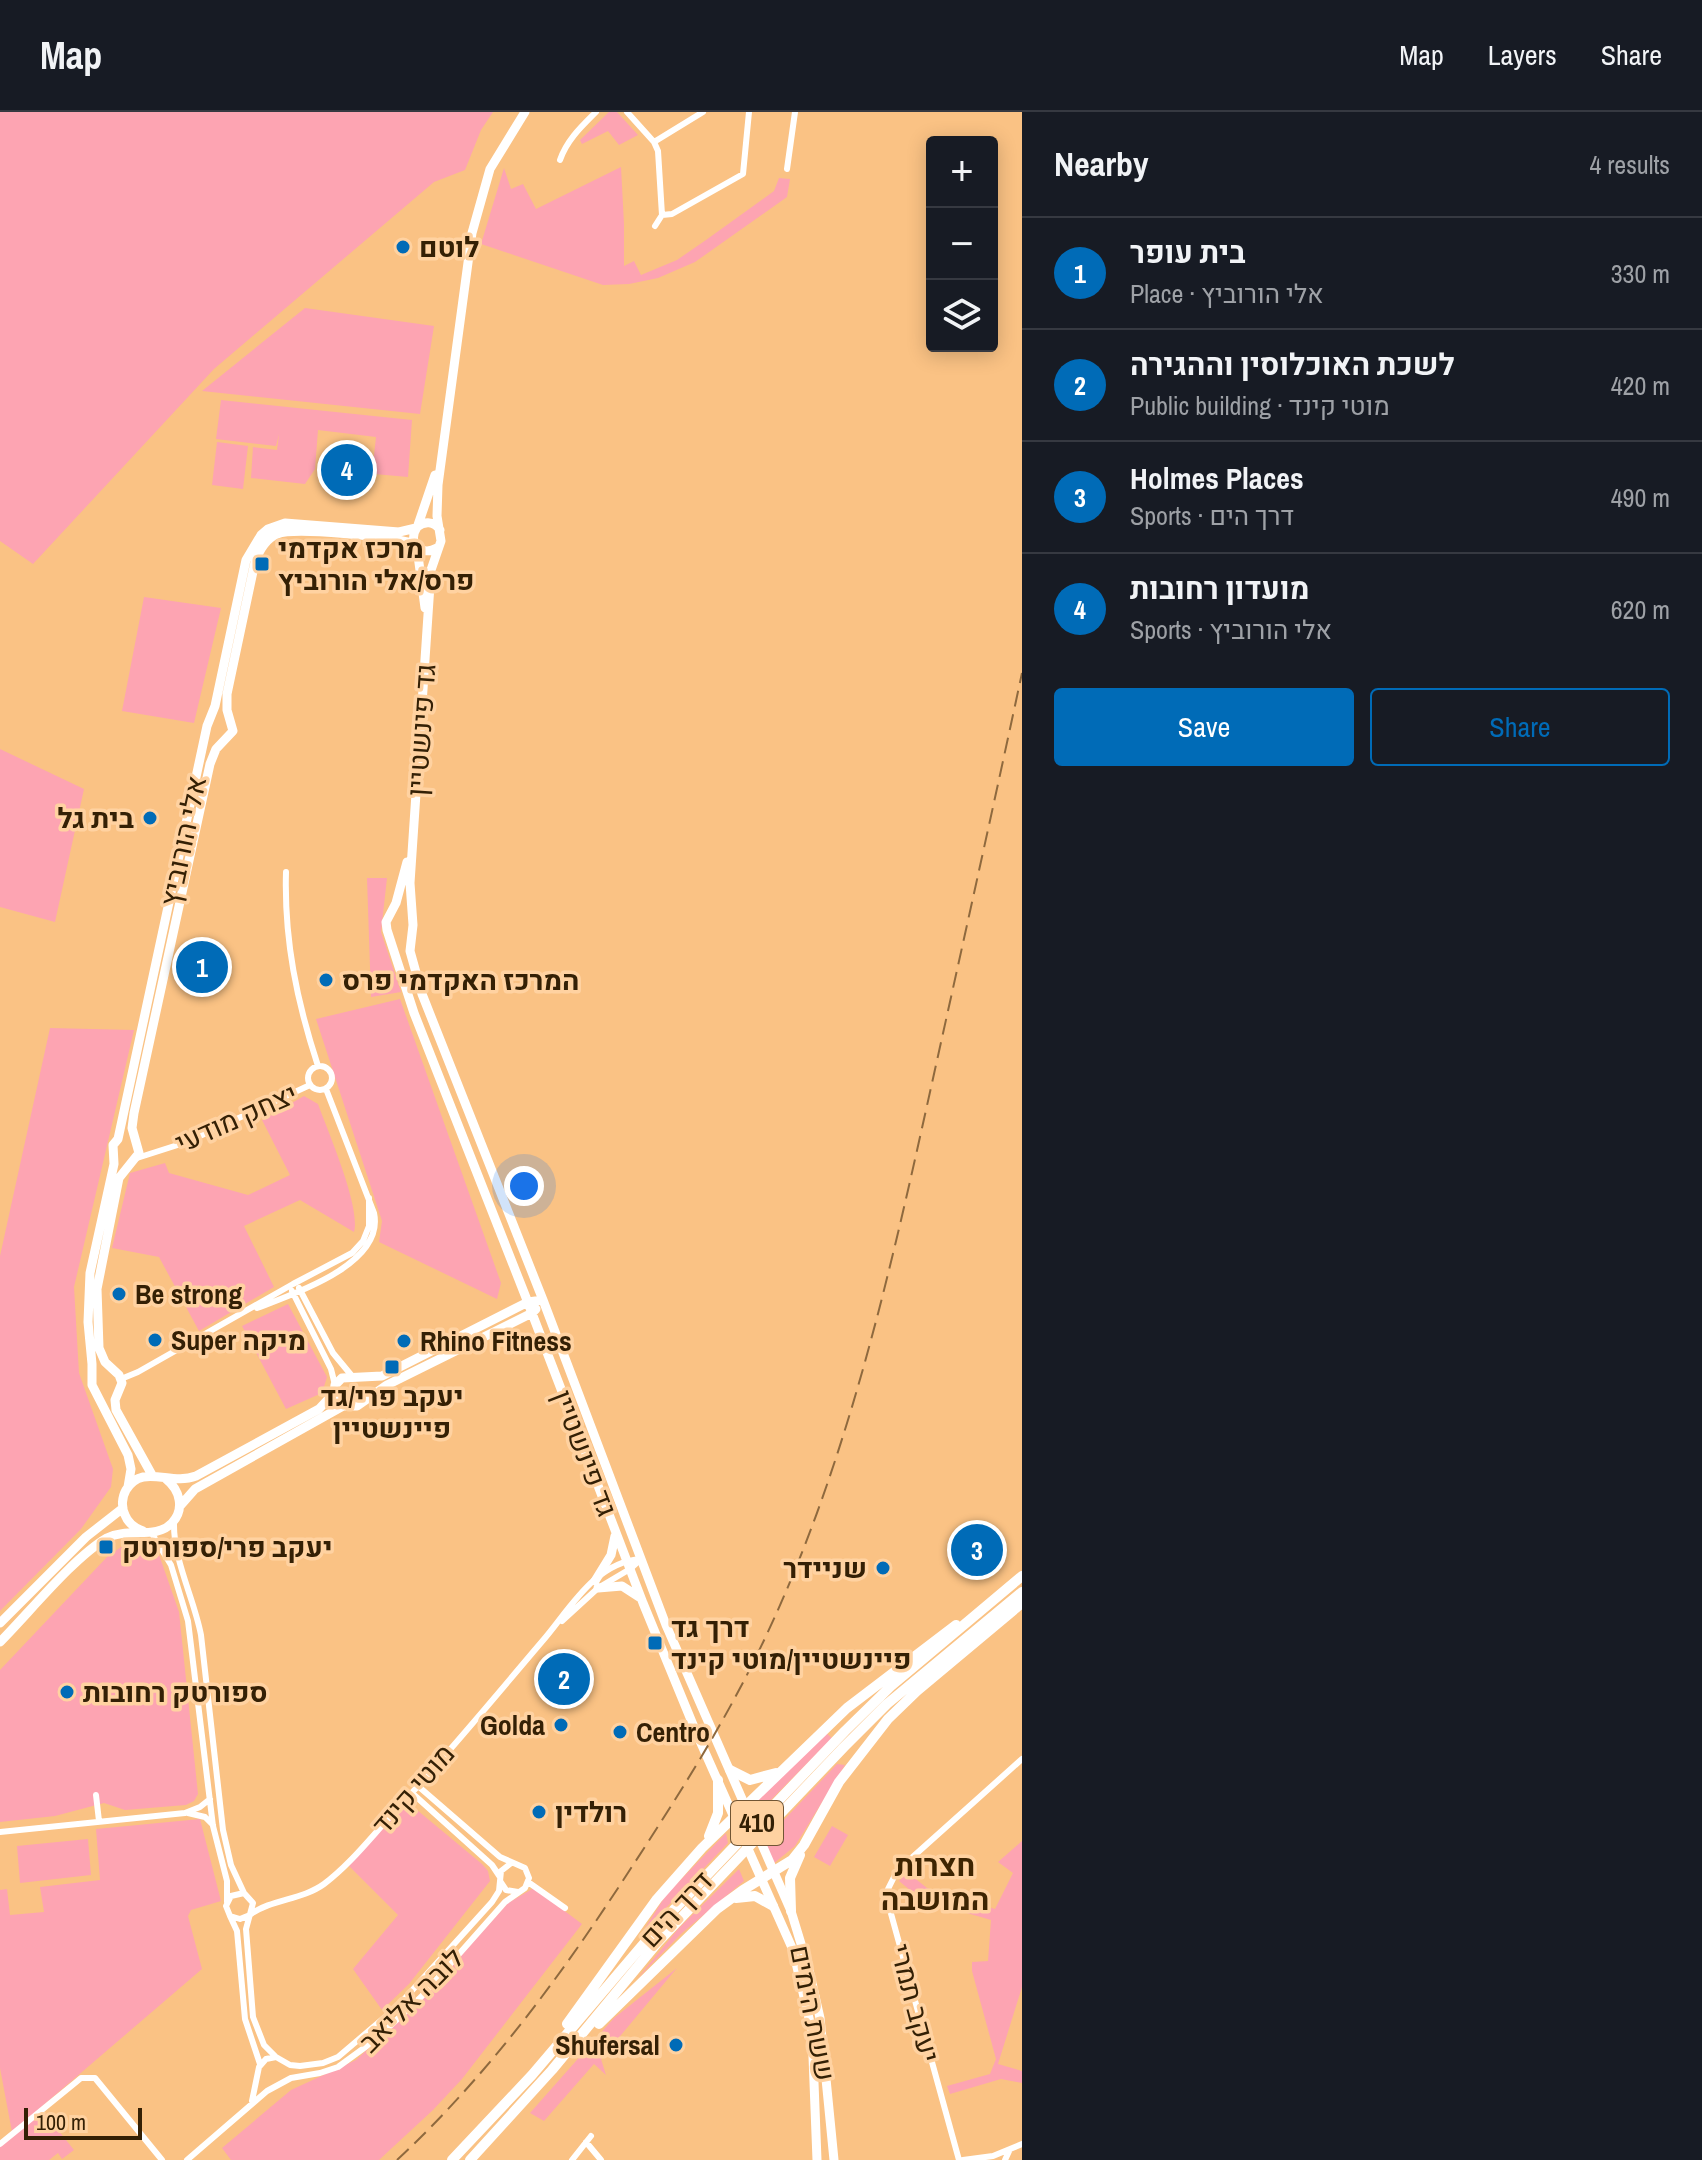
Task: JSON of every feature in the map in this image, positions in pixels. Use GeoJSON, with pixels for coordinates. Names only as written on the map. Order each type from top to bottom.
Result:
{"type":"FeatureCollection","features":[{"type":"Feature","properties":{"kind":"main road","name":"דרך הים"},"geometry":{"type":"LineString","coordinates":[[452,2160],[532,2075],[663,1921],[845,1731],[891,1686],[1022,1576]]}},
{"type":"Feature","properties":{"kind":"main road"},"geometry":{"type":"LineString","coordinates":[[532,2075],[677,1875],[702,1848],[862,1695],[1003,1592]]}},
{"type":"Feature","properties":{"kind":"main road","name":"דרך הים"},"geometry":{"type":"LineString","coordinates":[[470,2160],[552,2070],[658,1942],[850,1741],[887,1704],[1022,1592]]}},
{"type":"Feature","properties":{"kind":"main road"},"geometry":{"type":"LineString","coordinates":[[791,1911],[790,1878],[823,1809],[846,1772],[895,1711],[1022,1603]]}},
{"type":"Feature","properties":{"kind":"main road"},"geometry":{"type":"LineString","coordinates":[[730,1770],[755,1780],[781,1771]]}},
{"type":"Feature","properties":{"kind":"main road"},"geometry":{"type":"LineString","coordinates":[[702,1848],[718,1813],[718,1780]]}},
{"type":"Feature","properties":{"kind":"main road"},"geometry":{"type":"LineString","coordinates":[[552,2070],[670,1952],[726,1902],[792,1860],[804,1845]]}},
{"type":"Feature","properties":{"kind":"main road"},"geometry":{"type":"LineString","coordinates":[[726,1902],[755,1896],[773,1906]]}},
{"type":"Feature","properties":{"kind":"street"},"geometry":{"type":"LineString","coordinates":[[441,532],[431,523],[399,532],[294,521],[276,525],[261,535],[246,560],[207,724],[207,732],[214,740],[225,740],[233,729],[227,694],[255,562],[267,542],[279,533],[294,530],[415,546],[429,552],[439,545],[441,532],[437,502],[442,445],[475,218],[490,169],[525,112]]}},
{"type":"Feature","properties":{"kind":"street"},"geometry":{"type":"LineString","coordinates":[[560,160],[575,133],[596,112]]}},
{"type":"Feature","properties":{"kind":"street"},"geometry":{"type":"LineString","coordinates":[[627,112],[654,142],[660,164],[662,215],[655,226]]}},
{"type":"Feature","properties":{"kind":"street"},"geometry":{"type":"LineString","coordinates":[[654,142],[703,112]]}},
{"type":"Feature","properties":{"kind":"street"},"geometry":{"type":"LineString","coordinates":[[787,169],[795,112]]}},
{"type":"Feature","properties":{"kind":"street"},"geometry":{"type":"LineString","coordinates":[[662,215],[672,214],[743,174],[746,114]]}},
{"type":"Feature","properties":{"kind":"street"},"geometry":{"type":"LineString","coordinates":[[415,546],[413,536],[442,445]]}},
{"type":"Feature","properties":{"kind":"street","name":"גד פינשטיין"},"geometry":{"type":"LineString","coordinates":[[412,920],[410,892],[432,563],[439,545]]}},
{"type":"Feature","properties":{"kind":"street","name":"גד פינשטיין"},"geometry":{"type":"LineString","coordinates":[[415,546],[428,621]]}},
{"type":"Feature","properties":{"kind":"street"},"geometry":{"type":"LineString","coordinates":[[211,717],[219,714],[229,718]]}},
{"type":"Feature","properties":{"kind":"street","name":"אלי הורוביץ"},"geometry":{"type":"LineString","coordinates":[[118,1139],[207,732]]}},
{"type":"Feature","properties":{"kind":"street","name":"אלי הורוביץ"},"geometry":{"type":"LineString","coordinates":[[138,1142],[132,1128],[134,1113],[210,764],[216,749],[225,740]]}},
{"type":"Feature","properties":{"kind":"street","name":"גד פינשטיין"},"geometry":{"type":"LineString","coordinates":[[387,919],[400,892],[413,839]]}},
{"type":"Feature","properties":{"kind":"street"},"geometry":{"type":"LineString","coordinates":[[286,872],[287,926],[294,983],[318,1066]]}},
{"type":"Feature","properties":{"kind":"street"},"geometry":{"type":"LineString","coordinates":[[402,912],[412,920],[412,932],[401,939],[388,933],[387,919],[394,913],[402,912]]}},
{"type":"Feature","properties":{"kind":"street","name":"גד פינשטיין"},"geometry":{"type":"LineString","coordinates":[[412,932],[412,960],[422,994],[543,1300],[666,1625],[775,1870]]}},
{"type":"Feature","properties":{"kind":"street","name":"גד פינשטיין"},"geometry":{"type":"LineString","coordinates":[[388,933],[414,1013],[643,1603],[761,1879]]}},
{"type":"Feature","properties":{"kind":"street"},"geometry":{"type":"LineString","coordinates":[[318,1066],[326,1068],[332,1076],[326,1089],[317,1090],[310,1085],[309,1073],[318,1066]]}},
{"type":"Feature","properties":{"kind":"street","name":"יצחק מודעי"},"geometry":{"type":"LineString","coordinates":[[133,1160],[187,1142],[310,1085]]}},
{"type":"Feature","properties":{"kind":"street"},"geometry":{"type":"LineString","coordinates":[[237,1316],[291,1294],[347,1265],[364,1252],[372,1239],[375,1226],[369,1198],[326,1089]]}},
{"type":"Feature","properties":{"kind":"street"},"geometry":{"type":"LineString","coordinates":[[152,1475],[117,1413],[115,1404],[121,1379],[105,1362],[99,1348],[97,1289],[118,1184],[140,1150],[138,1142],[129,1136],[118,1139],[113,1145],[114,1164],[88,1288],[93,1389],[128,1455],[131,1469],[123,1508],[132,1525],[147,1532],[171,1565],[188,1621],[213,1826],[227,1881],[230,1916],[237,1931],[245,2019],[259,2058],[255,2095],[249,2107]]}},
{"type":"Feature","properties":{"kind":"street","name":"יצחק מודעי"},"geometry":{"type":"LineString","coordinates":[[138,1142],[148,1149],[162,1150]]}},
{"type":"Feature","properties":{"kind":"street"},"geometry":{"type":"LineString","coordinates":[[113,1153],[122,1162],[133,1160]]}},
{"type":"Feature","properties":{"kind":"street"},"geometry":{"type":"LineString","coordinates":[[121,1379],[345,1257],[358,1247],[369,1226],[369,1198]]}},
{"type":"Feature","properties":{"kind":"street"},"geometry":{"type":"LineString","coordinates":[[501,1316],[511,1309],[518,1298],[516,1270]]}},
{"type":"Feature","properties":{"kind":"street"},"geometry":{"type":"LineString","coordinates":[[293,1284],[301,1289],[333,1353],[364,1385],[363,1399]]}},
{"type":"Feature","properties":{"kind":"street"},"geometry":{"type":"LineString","coordinates":[[293,1284],[291,1294],[331,1369],[336,1400],[343,1406]]}},
{"type":"Feature","properties":{"kind":"street"},"geometry":{"type":"LineString","coordinates":[[128,1487],[139,1478],[152,1475],[176,1481],[196,1476],[319,1409],[342,1378],[382,1376],[528,1302],[543,1300]]}},
{"type":"Feature","properties":{"kind":"street"},"geometry":{"type":"LineString","coordinates":[[0,1642],[79,1561],[104,1540],[119,1533],[164,1529],[176,1515],[182,1501],[195,1489],[343,1406],[357,1406],[363,1399],[532,1313],[543,1300]]}},
{"type":"Feature","properties":{"kind":"street"},"geometry":{"type":"LineString","coordinates":[[510,1324],[526,1322],[538,1328]]}},
{"type":"Feature","properties":{"kind":"street"},"geometry":{"type":"LineString","coordinates":[[93,1377],[99,1370],[113,1370]]}},
{"type":"Feature","properties":{"kind":"street"},"geometry":{"type":"LineString","coordinates":[[99,1396],[108,1398],[117,1394]]}},
{"type":"Feature","properties":{"kind":"street"},"geometry":{"type":"LineString","coordinates":[[163,1478],[177,1491],[174,1537],[201,1635],[223,1830],[231,1865],[244,1893],[253,1903],[246,1929],[253,2017],[264,2045],[281,2059],[288,2072],[281,2083],[264,2093],[187,2160]]}},
{"type":"Feature","properties":{"kind":"street"},"geometry":{"type":"LineString","coordinates":[[0,1623],[86,1537],[123,1508]]}},
{"type":"Feature","properties":{"kind":"street"},"geometry":{"type":"LineString","coordinates":[[614,1529],[616,1540],[596,1584],[622,1586],[635,1593],[643,1603]]}},
{"type":"Feature","properties":{"kind":"street","name":"מוטי קינד"},"geometry":{"type":"LineString","coordinates":[[250,1914],[323,1885],[412,1793],[569,1607],[596,1584],[641,1559]]}},
{"type":"Feature","properties":{"kind":"street","name":"יעקב תמרי"},"geometry":{"type":"LineString","coordinates":[[961,2160],[891,1916],[888,1889],[899,1869],[1022,1759]]}},
{"type":"Feature","properties":{"kind":"street"},"geometry":{"type":"LineString","coordinates":[[418,1786],[497,1856],[526,1869],[528,1882],[565,1908]]}},
{"type":"Feature","properties":{"kind":"street"},"geometry":{"type":"LineString","coordinates":[[412,1793],[493,1866],[508,1891],[521,1891],[528,1882]]}},
{"type":"Feature","properties":{"kind":"street"},"geometry":{"type":"LineString","coordinates":[[96,1795],[99,1821]]}},
{"type":"Feature","properties":{"kind":"street"},"geometry":{"type":"LineString","coordinates":[[0,1832],[185,1813],[210,1799]]}},
{"type":"Feature","properties":{"kind":"street"},"geometry":{"type":"LineString","coordinates":[[185,1813],[205,1817],[213,1826]]}},
{"type":"Feature","properties":{"kind":"street"},"geometry":{"type":"LineString","coordinates":[[500,1879],[504,1867],[512,1863]]}},
{"type":"Feature","properties":{"kind":"street","name":"ששת הימים"},"geometry":{"type":"LineString","coordinates":[[775,1870],[791,1911],[812,2031],[817,2160]]}},
{"type":"Feature","properties":{"kind":"street","name":"לובה אליאב"},"geometry":{"type":"LineString","coordinates":[[281,2059],[300,2066],[331,2060],[375,2028],[414,1991],[492,1902],[500,1889],[500,1879]]}},
{"type":"Feature","properties":{"kind":"street","name":"ששת הימים"},"geometry":{"type":"LineString","coordinates":[[761,1879],[800,1958],[821,2027],[834,2160]]}},
{"type":"Feature","properties":{"kind":"street","name":"לובה אליאב"},"geometry":{"type":"LineString","coordinates":[[281,2083],[334,2069],[367,2047],[406,2012],[501,1906],[521,1891]]}},
{"type":"Feature","properties":{"kind":"street"},"geometry":{"type":"LineString","coordinates":[[227,1902],[235,1894],[244,1893]]}},
{"type":"Feature","properties":{"kind":"street"},"geometry":{"type":"LineString","coordinates":[[230,1916],[240,1919],[250,1914]]}},
{"type":"Feature","properties":{"kind":"street"},"geometry":{"type":"LineString","coordinates":[[259,2072],[266,2059],[281,2059]]}},
{"type":"Feature","properties":{"kind":"street"},"geometry":{"type":"LineString","coordinates":[[259,2072],[266,2084],[281,2083]]}},
{"type":"Feature","properties":{"kind":"street"},"geometry":{"type":"LineString","coordinates":[[0,2144],[81,2078],[95,2078],[162,2160]]}},
{"type":"Feature","properties":{"kind":"street"},"geometry":{"type":"LineString","coordinates":[[572,2160],[588,2139],[601,2160]]}},
{"type":"Feature","properties":{"kind":"street"},"geometry":{"type":"LineString","coordinates":[[961,2160],[993,2156],[1021,2144]]}},
{"type":"Feature","properties":{"kind":"street"},"geometry":{"type":"LineString","coordinates":[[1005,2160],[1010,2149]]}},
{"type":"Feature","properties":{"kind":"shaded area"},"geometry":{"type":"Polygon","coordinates":[[[0,112],[493,112],[481,130],[465,170],[434,182],[214,369],[33,564],[0,541],[0,112]]]}},
{"type":"Feature","properties":{"kind":"shaded area"},"geometry":{"type":"Polygon","coordinates":[[[609,112],[617,112],[638,135],[619,145],[608,131],[582,144],[580,140],[609,112]]]}},
{"type":"Feature","properties":{"kind":"shaded area"},"geometry":{"type":"Polygon","coordinates":[[[621,167],[624,266],[634,261],[641,275],[677,260],[774,191],[779,178],[790,179],[787,197],[695,262],[658,278],[603,285],[481,244],[504,168],[511,189],[523,184],[536,209],[621,167]]]}},
{"type":"Feature","properties":{"kind":"shaded area"},"geometry":{"type":"Polygon","coordinates":[[[305,308],[434,326],[420,414],[202,391],[305,308]]]}},
{"type":"Feature","properties":{"kind":"shaded area"},"geometry":{"type":"Polygon","coordinates":[[[221,400],[412,420],[408,477],[363,473],[365,465],[373,465],[376,437],[318,430],[315,469],[305,484],[251,478],[253,447],[277,450],[279,434],[276,446],[216,439],[221,400]]]}},
{"type":"Feature","properties":{"kind":"shaded area"},"geometry":{"type":"Polygon","coordinates":[[[217,442],[248,446],[243,489],[212,485],[217,442]]]}},
{"type":"Feature","properties":{"kind":"shaded area"},"geometry":{"type":"Polygon","coordinates":[[[144,597],[221,608],[194,723],[122,711],[144,597]]]}},
{"type":"Feature","properties":{"kind":"shaded area"},"geometry":{"type":"Polygon","coordinates":[[[0,749],[84,789],[55,922],[0,907],[0,749]]]}},
{"type":"Feature","properties":{"kind":"shaded area"},"geometry":{"type":"Polygon","coordinates":[[[367,878],[387,878],[381,932],[401,992],[371,997],[367,878]]]}},
{"type":"Feature","properties":{"kind":"shaded area"},"geometry":{"type":"Polygon","coordinates":[[[400,999],[501,1283],[497,1299],[379,1242],[382,1221],[316,1019],[400,999]]]}},
{"type":"Feature","properties":{"kind":"shaded area"},"geometry":{"type":"Polygon","coordinates":[[[50,1028],[134,1030],[74,1287],[79,1373],[113,1469],[111,1487],[81,1529],[0,1611],[0,1256],[50,1028]]]}},
{"type":"Feature","properties":{"kind":"shaded area"},"geometry":{"type":"Polygon","coordinates":[[[304,1096],[318,1104],[336,1150],[353,1205],[354,1232],[300,1200],[244,1226],[274,1287],[199,1331],[159,1257],[112,1248],[130,1173],[165,1163],[169,1173],[248,1195],[290,1175],[262,1120],[304,1096]]]}},
{"type":"Feature","properties":{"kind":"shaded area"},"geometry":{"type":"Polygon","coordinates":[[[288,1304],[327,1377],[322,1393],[286,1409],[242,1326],[288,1304]]]}},
{"type":"Feature","properties":{"kind":"shaded area"},"geometry":{"type":"Polygon","coordinates":[[[143,1538],[157,1549],[179,1612],[198,1794],[194,1801],[186,1805],[125,1810],[104,1803],[55,1816],[0,1822],[0,1670],[107,1557],[128,1542],[143,1538]]]}},
{"type":"Feature","properties":{"kind":"shaded area"},"geometry":{"type":"Polygon","coordinates":[[[826,1733],[832,1738],[754,1817],[748,1808],[826,1733]]]}},
{"type":"Feature","properties":{"kind":"shaded area"},"geometry":{"type":"Polygon","coordinates":[[[837,1764],[845,1765],[795,1846],[773,1864],[763,1842],[837,1764]]]}},
{"type":"Feature","properties":{"kind":"shaded area"},"geometry":{"type":"Polygon","coordinates":[[[406,1804],[482,1864],[488,1871],[490,1881],[409,1984],[382,2010],[353,1969],[398,1915],[348,1865],[406,1804]]]}},
{"type":"Feature","properties":{"kind":"shaded area"},"geometry":{"type":"Polygon","coordinates":[[[200,1819],[221,1901],[191,1910],[188,1916],[202,1969],[12,2132],[0,2068],[0,1890],[7,1889],[10,1915],[44,1912],[40,1887],[100,1880],[96,1829],[200,1819]]]}},
{"type":"Feature","properties":{"kind":"shaded area"},"geometry":{"type":"Polygon","coordinates":[[[832,1826],[848,1835],[830,1866],[814,1857],[832,1826]]]}},
{"type":"Feature","properties":{"kind":"shaded area"},"geometry":{"type":"Polygon","coordinates":[[[726,1833],[728,1843],[642,1933],[666,1895],[726,1833]]]}},
{"type":"Feature","properties":{"kind":"shaded area"},"geometry":{"type":"Polygon","coordinates":[[[88,1839],[91,1875],[20,1883],[17,1846],[88,1839]]]}},
{"type":"Feature","properties":{"kind":"shaded area","name":"חצרות המושבה"},"geometry":{"type":"Polygon","coordinates":[[[1022,1841],[1022,1987],[998,2064],[1022,2071],[1022,2083],[1001,2079],[950,2094],[947,2086],[990,2074],[996,2059],[972,1971],[972,1962],[988,1961],[991,1920],[922,1900],[899,1881],[907,1872],[927,1888],[995,1909],[1013,1873],[998,1862],[1022,1841]]]}},
{"type":"Feature","properties":{"kind":"shaded area"},"geometry":{"type":"Polygon","coordinates":[[[739,1869],[744,1881],[682,1933],[637,1979],[678,1929],[739,1869]]]}},
{"type":"Feature","properties":{"kind":"shaded area"},"geometry":{"type":"Polygon","coordinates":[[[534,1888],[582,1924],[462,2079],[379,2160],[231,2160],[222,2148],[291,2090],[356,2060],[427,1994],[508,1903],[534,1888]]]}},
{"type":"Feature","properties":{"kind":"shaded area"},"geometry":{"type":"Polygon","coordinates":[[[677,1968],[601,2059],[606,2075],[594,2064],[544,2121],[530,2113],[614,2018],[677,1968]]]}},
{"type":"Feature","properties":{"kind":"shaded area"},"geometry":{"type":"Polygon","coordinates":[[[43,2111],[74,2150],[62,2159],[58,2153],[49,2160],[0,2160],[0,2146],[43,2111]]]}},
{"type":"Feature","properties":{"kind":"railway"},"geometry":{"type":"LineString","coordinates":[[397,2160],[489,2063],[544,1994],[595,1922],[716,1732],[750,1669],[795,1571],[843,1437],[881,1300],[915,1161],[1022,673]]}},
{"type":"Feature","properties":{"kind":"place","name":"לוטם"},"geometry":{"type":"Point","coordinates":[403,247]}},
{"type":"Feature","properties":{"kind":"place","name":"מועדון רחובות"},"geometry":{"type":"Point","coordinates":[347,470]}},
{"type":"Feature","properties":{"kind":"place","name":"מרכז אקדמי פרס/אלי הורוביץ"},"geometry":{"type":"Point","coordinates":[262,564]}},
{"type":"Feature","properties":{"kind":"place","name":"בית גל"},"geometry":{"type":"Point","coordinates":[150,818]}},
{"type":"Feature","properties":{"kind":"place","name":"בית עופר"},"geometry":{"type":"Point","coordinates":[202,967]}},
{"type":"Feature","properties":{"kind":"place","name":"המרכז האקדמי פרס"},"geometry":{"type":"Point","coordinates":[326,980]}},
{"type":"Feature","properties":{"kind":"place","name":"Be strong"},"geometry":{"type":"Point","coordinates":[119,1294]}},
{"type":"Feature","properties":{"kind":"place","name":"Super מיקה"},"geometry":{"type":"Point","coordinates":[155,1340]}},
{"type":"Feature","properties":{"kind":"place","name":"Rhino Fitness"},"geometry":{"type":"Point","coordinates":[404,1341]}},
{"type":"Feature","properties":{"kind":"place","name":"יעקב פרי/גד פיינשטיין"},"geometry":{"type":"Point","coordinates":[392,1367]}},
{"type":"Feature","properties":{"kind":"place","name":"יעקב פרי/ספורטק"},"geometry":{"type":"Point","coordinates":[106,1547]}},
{"type":"Feature","properties":{"kind":"place","name":"Holmes Places"},"geometry":{"type":"Point","coordinates":[977,1550]}},
{"type":"Feature","properties":{"kind":"place","name":"שניידר"},"geometry":{"type":"Point","coordinates":[883,1568]}},
{"type":"Feature","properties":{"kind":"place","name":"דרך גד פיינשטיין/מוטי קינד"},"geometry":{"type":"Point","coordinates":[655,1643]}},
{"type":"Feature","properties":{"kind":"place","name":"לשכת האוכלוסין וההגירה"},"geometry":{"type":"Point","coordinates":[564,1679]}},
{"type":"Feature","properties":{"kind":"place","name":"ספורטק רחובות"},"geometry":{"type":"Point","coordinates":[67,1692]}},
{"type":"Feature","properties":{"kind":"place","name":"Golda"},"geometry":{"type":"Point","coordinates":[561,1725]}},
{"type":"Feature","properties":{"kind":"place","name":"Centro"},"geometry":{"type":"Point","coordinates":[620,1732]}},
{"type":"Feature","properties":{"kind":"place","name":"רולדין"},"geometry":{"type":"Point","coordinates":[539,1812]}},
{"type":"Feature","properties":{"kind":"place","name":"Shufersal"},"geometry":{"type":"Point","coordinates":[676,2045]}},
{"type":"Feature","properties":{"kind":"district","name":"חצרות המושבה"},"geometry":{"type":"Point","coordinates":[935,1883]}}]}
